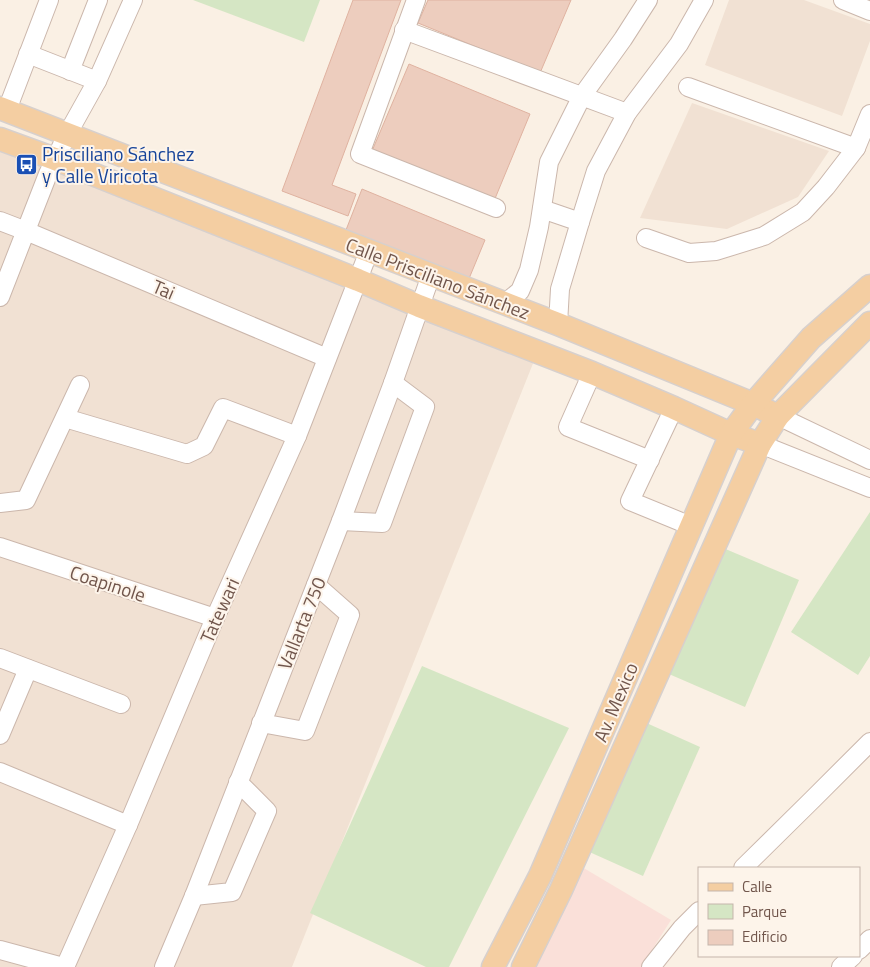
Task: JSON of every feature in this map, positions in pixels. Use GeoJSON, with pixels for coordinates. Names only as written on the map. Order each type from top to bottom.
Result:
{"type":"FeatureCollection","features":[{"type":"Feature","properties":{"kind":"main road","name":"Calle Prisciliano Sánchez"},"geometry":{"type":"LineString","coordinates":[[3,109],[558,324],[778,416]]}},
{"type":"Feature","properties":{"kind":"main road","name":"Calle Prisciliano Sánchez"},"geometry":{"type":"LineString","coordinates":[[0,139],[55,159],[419,306],[592,373],[731,434],[760,444]]}},
{"type":"Feature","properties":{"kind":"main road","name":"Av. Mexico"},"geometry":{"type":"LineString","coordinates":[[493,967],[540,876],[731,434],[753,404],[811,338],[870,286]]}},
{"type":"Feature","properties":{"kind":"main road","name":"Av. Mexico"},"geometry":{"type":"LineString","coordinates":[[523,967],[561,890],[760,444],[778,416],[870,323]]}},
{"type":"Feature","properties":{"kind":"street"},"geometry":{"type":"LineString","coordinates":[[3,109],[28,54],[49,0]]}},
{"type":"Feature","properties":{"kind":"street"},"geometry":{"type":"LineString","coordinates":[[70,71],[98,0]]}},
{"type":"Feature","properties":{"kind":"street"},"geometry":{"type":"LineString","coordinates":[[0,297],[55,159],[97,81],[133,0]]}},
{"type":"Feature","properties":{"kind":"street"},"geometry":{"type":"LineString","coordinates":[[416,0],[360,154],[496,208]]}},
{"type":"Feature","properties":{"kind":"street"},"geometry":{"type":"LineString","coordinates":[[504,304],[520,291],[529,270],[550,162],[582,96],[623,40],[648,0]]}},
{"type":"Feature","properties":{"kind":"street"},"geometry":{"type":"LineString","coordinates":[[558,324],[560,289],[596,171],[627,113],[679,44],[704,0]]}},
{"type":"Feature","properties":{"kind":"street"},"geometry":{"type":"LineString","coordinates":[[843,0],[870,11]]}},
{"type":"Feature","properties":{"kind":"street"},"geometry":{"type":"LineString","coordinates":[[404,30],[627,113]]}},
{"type":"Feature","properties":{"kind":"street"},"geometry":{"type":"LineString","coordinates":[[28,54],[97,81]]}},
{"type":"Feature","properties":{"kind":"street"},"geometry":{"type":"LineString","coordinates":[[688,87],[856,148]]}},
{"type":"Feature","properties":{"kind":"street"},"geometry":{"type":"LineString","coordinates":[[646,238],[689,253],[716,251],[764,236],[803,212],[826,187],[856,148],[870,114]]}},
{"type":"Feature","properties":{"kind":"street"},"geometry":{"type":"LineString","coordinates":[[542,209],[580,222]]}},
{"type":"Feature","properties":{"kind":"street","name":"Tai"},"geometry":{"type":"LineString","coordinates":[[0,221],[328,358]]}},
{"type":"Feature","properties":{"kind":"street","name":"Tatewari"},"geometry":{"type":"LineString","coordinates":[[0,950],[64,967],[128,825],[215,618],[297,436],[370,252]]}},
{"type":"Feature","properties":{"kind":"street","name":"Vallarta 750"},"geometry":{"type":"LineString","coordinates":[[164,967],[194,896],[341,521],[431,275]]}},
{"type":"Feature","properties":{"kind":"street"},"geometry":{"type":"LineString","coordinates":[[592,373],[568,426],[650,460]]}},
{"type":"Feature","properties":{"kind":"street"},"geometry":{"type":"LineString","coordinates":[[341,521],[382,523],[425,407],[393,383]]}},
{"type":"Feature","properties":{"kind":"street"},"geometry":{"type":"LineString","coordinates":[[0,503],[26,500],[80,385]]}},
{"type":"Feature","properties":{"kind":"street"},"geometry":{"type":"LineString","coordinates":[[65,418],[187,454],[204,446],[223,408],[297,436]]}},
{"type":"Feature","properties":{"kind":"street"},"geometry":{"type":"LineString","coordinates":[[674,408],[630,501],[691,526]]}},
{"type":"Feature","properties":{"kind":"street","name":"Calle Prisciliano Sánchez"},"geometry":{"type":"LineString","coordinates":[[778,416],[868,455]]}},
{"type":"Feature","properties":{"kind":"street","name":"Calle Prisciliano Sánchez"},"geometry":{"type":"LineString","coordinates":[[760,444],[870,488]]}},
{"type":"Feature","properties":{"kind":"street","name":"Coapinole"},"geometry":{"type":"LineString","coordinates":[[0,547],[215,618]]}},
{"type":"Feature","properties":{"kind":"street"},"geometry":{"type":"LineString","coordinates":[[261,723],[305,731],[350,615],[316,585]]}},
{"type":"Feature","properties":{"kind":"street"},"geometry":{"type":"LineString","coordinates":[[0,658],[121,704]]}},
{"type":"Feature","properties":{"kind":"street"},"geometry":{"type":"LineString","coordinates":[[0,735],[28,669]]}},
{"type":"Feature","properties":{"kind":"street"},"geometry":{"type":"LineString","coordinates":[[743,867],[870,742]]}},
{"type":"Feature","properties":{"kind":"street"},"geometry":{"type":"LineString","coordinates":[[0,772],[128,825]]}},
{"type":"Feature","properties":{"kind":"street"},"geometry":{"type":"LineString","coordinates":[[194,896],[232,892],[267,811],[238,782]]}},
{"type":"Feature","properties":{"kind":"street"},"geometry":{"type":"LineString","coordinates":[[651,967],[682,928],[698,912]]}},
{"type":"Feature","properties":{"kind":"street"},"geometry":{"type":"LineString","coordinates":[[860,949],[870,939]]}},
{"type":"Feature","properties":{"kind":"street"},"geometry":{"type":"LineString","coordinates":[[841,967],[851,957]]}},
{"type":"Feature","properties":{"kind":"shaded area"},"geometry":{"type":"Polygon","coordinates":[[[729,0],[804,0],[870,24],[870,41],[842,116],[705,65],[729,0]]]}},
{"type":"Feature","properties":{"kind":"shaded area"},"geometry":{"type":"Polygon","coordinates":[[[692,103],[829,151],[798,197],[727,229],[640,218],[692,103]]]}},
{"type":"Feature","properties":{"kind":"shaded area"},"geometry":{"type":"Polygon","coordinates":[[[0,147],[534,361],[292,967],[0,967],[0,147]]]}},
{"type":"Feature","properties":{"kind":"shaded area"},"geometry":{"type":"Polygon","coordinates":[[[582,867],[671,920],[641,967],[535,967],[582,867]]]}},
{"type":"Feature","properties":{"kind":"green space"},"geometry":{"type":"Polygon","coordinates":[[[193,0],[320,0],[304,42],[193,0]]]}},
{"type":"Feature","properties":{"kind":"green space"},"geometry":{"type":"Polygon","coordinates":[[[870,512],[870,656],[858,675],[791,632],[870,512]]]}},
{"type":"Feature","properties":{"kind":"green space"},"geometry":{"type":"Polygon","coordinates":[[[716,545],[799,580],[745,707],[662,671],[716,545]]]}},
{"type":"Feature","properties":{"kind":"green space"},"geometry":{"type":"Polygon","coordinates":[[[422,666],[569,728],[449,967],[426,967],[310,913],[422,666]]]}},
{"type":"Feature","properties":{"kind":"green space"},"geometry":{"type":"Polygon","coordinates":[[[642,721],[700,747],[643,876],[585,850],[642,721]]]}},
{"type":"Feature","properties":{"kind":"building"},"geometry":{"type":"Polygon","coordinates":[[[353,0],[401,0],[332,185],[356,194],[348,216],[282,191],[353,0]]]}},
{"type":"Feature","properties":{"kind":"building"},"geometry":{"type":"Polygon","coordinates":[[[428,0],[571,0],[540,73],[418,23],[428,0]]]}},
{"type":"Feature","properties":{"kind":"building"},"geometry":{"type":"Polygon","coordinates":[[[409,64],[530,114],[494,201],[372,151],[409,64]]]}},
{"type":"Feature","properties":{"kind":"building"},"geometry":{"type":"Polygon","coordinates":[[[362,189],[485,240],[468,281],[346,230],[362,189]]]}},
{"type":"Feature","properties":{"kind":"place","name":"Prisciliano Sánchez y Calle Viricota"},"geometry":{"type":"Point","coordinates":[26,164]}}]}
